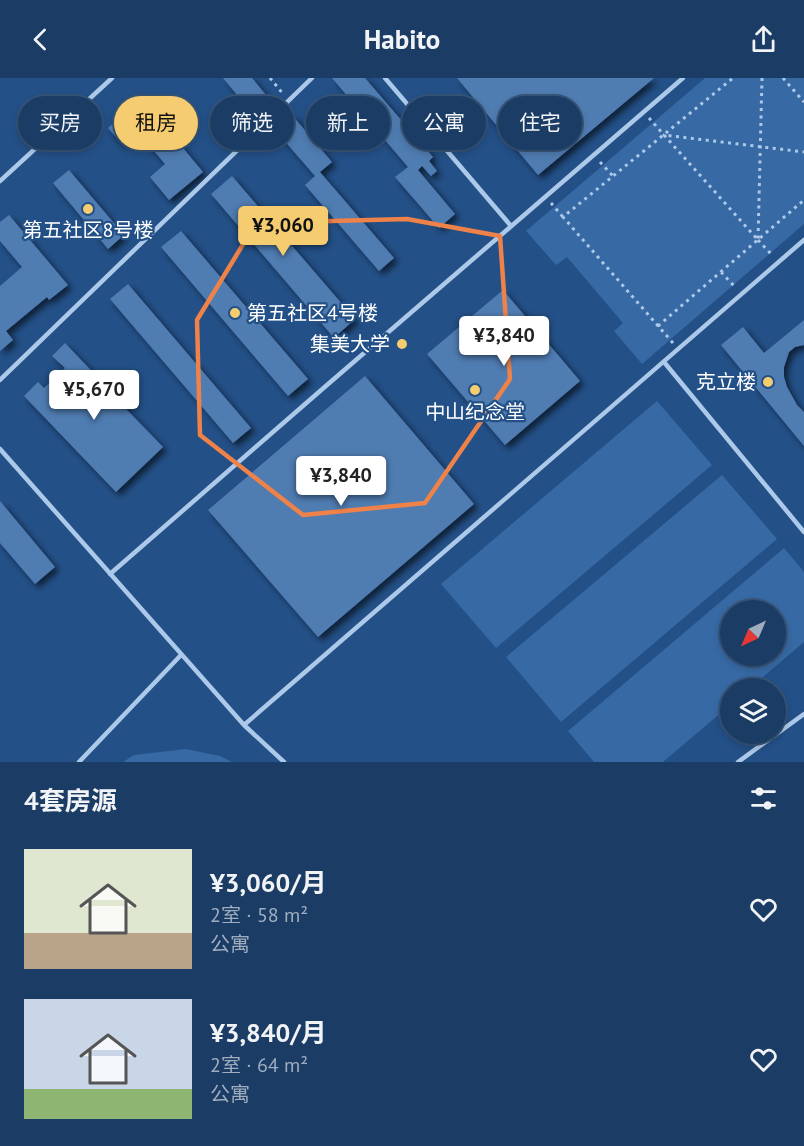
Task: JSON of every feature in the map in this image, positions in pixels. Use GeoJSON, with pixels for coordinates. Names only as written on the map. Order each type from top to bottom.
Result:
{"type":"FeatureCollection","features":[{"type":"Feature","properties":{"kind":"lane"},"geometry":{"type":"LineString","coordinates":[[0,181],[111,78]]}},
{"type":"Feature","properties":{"kind":"lane"},"geometry":{"type":"LineString","coordinates":[[293,96],[312,78]]}},
{"type":"Feature","properties":{"kind":"lane"},"geometry":{"type":"LineString","coordinates":[[385,78],[511,226]]}},
{"type":"Feature","properties":{"kind":"lane"},"geometry":{"type":"LineString","coordinates":[[110,574],[683,78]]}},
{"type":"Feature","properties":{"kind":"lane"},"geometry":{"type":"LineString","coordinates":[[0,380],[237,150]]}},
{"type":"Feature","properties":{"kind":"lane"},"geometry":{"type":"LineString","coordinates":[[244,725],[804,240]]}},
{"type":"Feature","properties":{"kind":"lane"},"geometry":{"type":"LineString","coordinates":[[664,362],[804,532]]}},
{"type":"Feature","properties":{"kind":"lane"},"geometry":{"type":"LineString","coordinates":[[0,449],[244,725],[284,762]]}},
{"type":"Feature","properties":{"kind":"lane"},"geometry":{"type":"LineString","coordinates":[[79,762],[182,655]]}},
{"type":"Feature","properties":{"kind":"lane"},"geometry":{"type":"LineString","coordinates":[[738,762],[804,714]]}},
{"type":"Feature","properties":{"kind":"path"},"geometry":{"type":"LineString","coordinates":[[270,78],[286,96]]}},
{"type":"Feature","properties":{"kind":"path"},"geometry":{"type":"LineString","coordinates":[[563,217],[733,78]]}},
{"type":"Feature","properties":{"kind":"path"},"geometry":{"type":"LineString","coordinates":[[758,240],[762,78]]}},
{"type":"Feature","properties":{"kind":"path"},"geometry":{"type":"LineString","coordinates":[[783,78],[804,102]]}},
{"type":"Feature","properties":{"kind":"path"},"geometry":{"type":"LineString","coordinates":[[644,112],[778,262]]}},
{"type":"Feature","properties":{"kind":"path"},"geometry":{"type":"LineString","coordinates":[[664,135],[804,152]]}},
{"type":"Feature","properties":{"kind":"path"},"geometry":{"type":"LineString","coordinates":[[594,155],[613,176]]}},
{"type":"Feature","properties":{"kind":"path"},"geometry":{"type":"LineString","coordinates":[[546,196],[678,349]]}},
{"type":"Feature","properties":{"kind":"path"},"geometry":{"type":"LineString","coordinates":[[658,326],[804,200]]}},
{"type":"Feature","properties":{"kind":"path"},"geometry":{"type":"LineString","coordinates":[[721,272],[741,294]]}},
{"type":"Feature","properties":{"kind":"highlighted area"},"geometry":{"type":"Polygon","coordinates":[[[407,219],[500,236],[510,379],[425,503],[303,515],[200,435],[197,320],[256,223],[407,219]]]}},
{"type":"Feature","properties":{"kind":"shaded area"},"geometry":{"type":"Polygon","coordinates":[[[705,78],[804,78],[804,224],[642,364],[614,331],[623,323],[567,257],[556,265],[526,231],[705,78]]]}},
{"type":"Feature","properties":{"kind":"shaded area"},"geometry":{"type":"Polygon","coordinates":[[[657,401],[712,465],[496,648],[441,584],[657,401]]]}},
{"type":"Feature","properties":{"kind":"shaded area"},"geometry":{"type":"Polygon","coordinates":[[[722,475],[777,539],[561,722],[506,657],[722,475]]]}},
{"type":"Feature","properties":{"kind":"shaded area"},"geometry":{"type":"Polygon","coordinates":[[[784,548],[804,572],[804,642],[786,657],[786,600],[723,600],[784,548]]]}},
{"type":"Feature","properties":{"kind":"shaded area"},"geometry":{"type":"Polygon","coordinates":[[[720,602],[720,666],[776,666],[762,678],[720,678],[720,714],[663,762],[594,762],[568,731],[720,602]]]}},
{"type":"Feature","properties":{"kind":"shaded area"},"geometry":{"type":"Polygon","coordinates":[[[186,749],[220,756],[232,762],[123,762],[134,755],[186,749]]]}},
{"type":"Feature","properties":{"kind":"building"},"geometry":{"type":"Polygon","coordinates":[[[223,78],[252,78],[267,96],[238,96],[223,78]]]}},
{"type":"Feature","properties":{"kind":"building"},"geometry":{"type":"Polygon","coordinates":[[[332,78],[365,78],[380,96],[347,96],[332,78]]]}},
{"type":"Feature","properties":{"kind":"building"},"geometry":{"type":"Polygon","coordinates":[[[457,78],[654,78],[582,138],[582,96],[498,96],[498,127],[486,113],[486,96],[472,96],[457,78]]]}},
{"type":"Feature","properties":{"kind":"building"},"geometry":{"type":"Polygon","coordinates":[[[390,107],[402,121],[402,150],[427,150],[433,157],[429,161],[437,171],[431,176],[422,166],[418,170],[455,214],[439,228],[395,177],[408,167],[390,146],[390,107]]]}},
{"type":"Feature","properties":{"kind":"building"},"geometry":{"type":"Polygon","coordinates":[[[294,117],[306,131],[306,150],[322,150],[332,162],[320,172],[394,258],[379,271],[305,185],[315,176],[292,150],[294,117]]]}},
{"type":"Feature","properties":{"kind":"building"},"geometry":{"type":"Polygon","coordinates":[[[114,123],[114,135],[108,128],[114,123]]]}},
{"type":"Feature","properties":{"kind":"building"},"geometry":{"type":"Polygon","coordinates":[[[153,150],[185,150],[203,172],[169,200],[150,177],[165,164],[153,150]]]}},
{"type":"Feature","properties":{"kind":"building"},"geometry":{"type":"Polygon","coordinates":[[[517,150],[568,150],[538,175],[517,150]]]}},
{"type":"Feature","properties":{"kind":"building","name":"第五社区8号楼"},"geometry":{"type":"Polygon","coordinates":[[[69,170],[124,235],[108,249],[53,183],[69,170]]]}},
{"type":"Feature","properties":{"kind":"building"},"geometry":{"type":"Polygon","coordinates":[[[232,176],[355,319],[334,338],[211,194],[232,176]]]}},
{"type":"Feature","properties":{"kind":"building"},"geometry":{"type":"Polygon","coordinates":[[[9,215],[68,285],[49,300],[47,297],[6,331],[13,340],[0,351],[0,286],[22,267],[0,241],[0,222],[9,215]]]}},
{"type":"Feature","properties":{"kind":"building","name":"第五社区4号楼"},"geometry":{"type":"Polygon","coordinates":[[[181,231],[308,379],[288,396],[161,247],[181,231]]]}},
{"type":"Feature","properties":{"kind":"building"},"geometry":{"type":"Polygon","coordinates":[[[128,284],[251,428],[233,443],[110,299],[128,284]]]}},
{"type":"Feature","properties":{"kind":"building"},"geometry":{"type":"Polygon","coordinates":[[[503,290],[580,381],[505,445],[427,354],[503,290]]]}},
{"type":"Feature","properties":{"kind":"building","name":"克立楼"},"geometry":{"type":"Polygon","coordinates":[[[804,320],[804,345],[795,347],[789,352],[784,367],[784,377],[797,405],[804,412],[804,446],[721,345],[743,327],[764,353],[804,320]]]}},
{"type":"Feature","properties":{"kind":"building"},"geometry":{"type":"Polygon","coordinates":[[[65,343],[163,447],[116,492],[24,396],[38,382],[44,388],[65,368],[52,356],[65,343]]]}},
{"type":"Feature","properties":{"kind":"building"},"geometry":{"type":"Polygon","coordinates":[[[365,376],[474,504],[318,637],[208,510],[365,376]]]}},
{"type":"Feature","properties":{"kind":"building"},"geometry":{"type":"Polygon","coordinates":[[[0,501],[55,567],[35,584],[0,543],[0,501]]]}},
{"type":"Feature","properties":{"kind":"place","name":"第五社区8号楼"},"geometry":{"type":"Point","coordinates":[88,209]}},
{"type":"Feature","properties":{"kind":"place","name":"第五社区4号楼"},"geometry":{"type":"Point","coordinates":[235,313]}},
{"type":"Feature","properties":{"kind":"place","name":"集美大学"},"geometry":{"type":"Point","coordinates":[402,344]}},
{"type":"Feature","properties":{"kind":"place","name":"克立楼"},"geometry":{"type":"Point","coordinates":[768,382]}},
{"type":"Feature","properties":{"kind":"place","name":"中山纪念堂"},"geometry":{"type":"Point","coordinates":[475,390]}}]}
